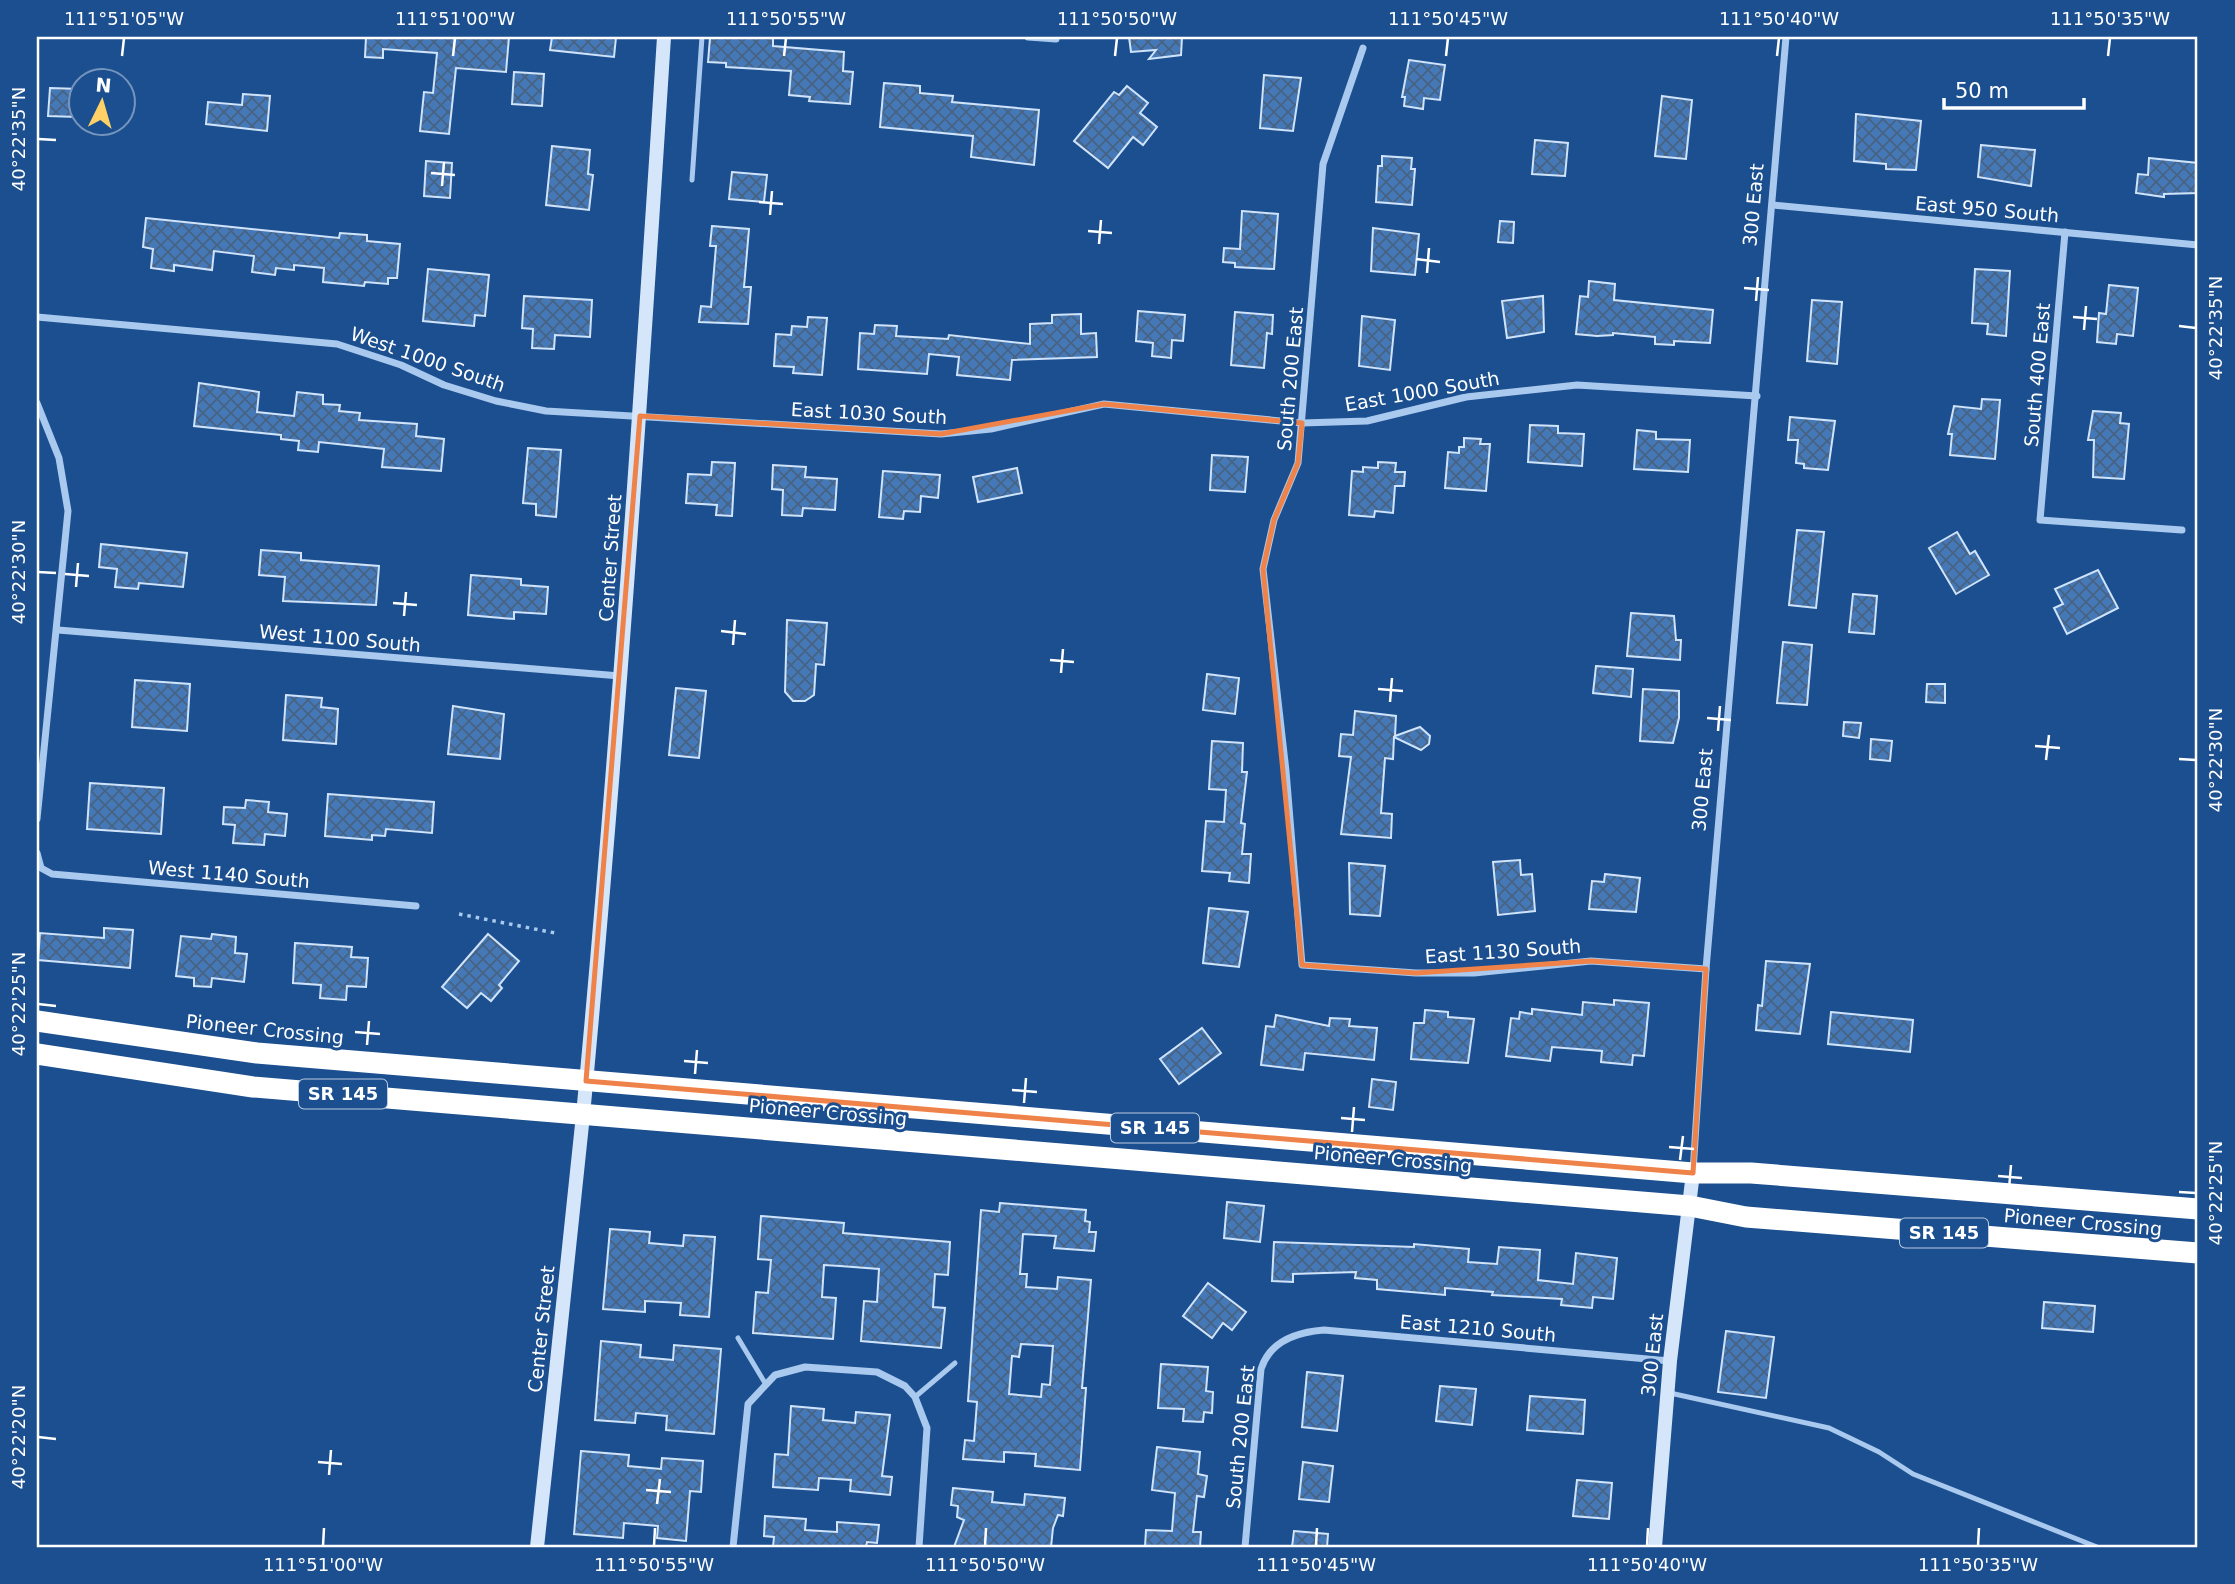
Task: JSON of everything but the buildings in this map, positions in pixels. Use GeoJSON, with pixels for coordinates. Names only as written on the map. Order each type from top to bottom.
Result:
{"type":"FeatureCollection","features":[{"type":"Feature","properties":{"kind":"highway","name":"Pioneer Crossing"},"geometry":{"type":"LineString","coordinates":[[37,1021],[257,1053],[1693,1172],[1751,1173],[2198,1209]]}},
{"type":"Feature","properties":{"kind":"highway","name":"SR 145"},"geometry":{"type":"LineString","coordinates":[[37,1054],[253,1087],[583,1114]]}},
{"type":"Feature","properties":{"kind":"highway","name":"Pioneer Crossing"},"geometry":{"type":"LineString","coordinates":[[583,1114],[1690,1206],[1746,1217],[2198,1252]]}},
{"type":"Feature","properties":{"kind":"street","name":"Center Street"},"geometry":{"type":"LineString","coordinates":[[537,1547],[586,1081],[640,416],[664,37]]}},
{"type":"Feature","properties":{"kind":"street"},"geometry":{"type":"LineString","coordinates":[[1028,37],[1056,39]]}},
{"type":"Feature","properties":{"kind":"street","name":"300 East"},"geometry":{"type":"LineString","coordinates":[[1655,1547],[1670,1361],[1693,1172],[1706,969],[1786,37]]}},
{"type":"Feature","properties":{"kind":"street","name":"South 200 East"},"geometry":{"type":"LineString","coordinates":[[1302,964],[1286,771],[1263,569],[1274,520],[1298,463],[1323,164],[1363,48]]}},
{"type":"Feature","properties":{"kind":"street","name":"East 950 South"},"geometry":{"type":"LineString","coordinates":[[1773,205],[2198,245]]}},
{"type":"Feature","properties":{"kind":"street","name":"South 400 East"},"geometry":{"type":"LineString","coordinates":[[2065,232],[2040,520],[2182,530]]}},
{"type":"Feature","properties":{"kind":"street","name":"West 1000 South"},"geometry":{"type":"LineString","coordinates":[[37,317],[325,341],[366,351],[444,385],[496,401],[546,411],[640,416]]}},
{"type":"Feature","properties":{"kind":"street","name":"East 1000 South"},"geometry":{"type":"LineString","coordinates":[[1302,423],[1367,421],[1466,397],[1577,385],[1757,396]]}},
{"type":"Feature","properties":{"kind":"street"},"geometry":{"type":"LineString","coordinates":[[37,403],[59,458],[68,511],[37,819]]}},
{"type":"Feature","properties":{"kind":"street","name":"East 1030 South"},"geometry":{"type":"LineString","coordinates":[[640,416],[941,434],[991,429],[1104,404],[1302,423]]}},
{"type":"Feature","properties":{"kind":"street","name":"West 1100 South"},"geometry":{"type":"LineString","coordinates":[[58,630],[620,676]]}},
{"type":"Feature","properties":{"kind":"street","name":"West 1140 South"},"geometry":{"type":"LineString","coordinates":[[37,853],[41,868],[52,874],[416,906]]}},
{"type":"Feature","properties":{"kind":"street","name":"East 1130 South"},"geometry":{"type":"LineString","coordinates":[[1302,964],[1416,973],[1474,973],[1591,961],[1706,969]]}},
{"type":"Feature","properties":{"kind":"street","name":"East 1210 South"},"geometry":{"type":"LineString","coordinates":[[1286,1339],[1304,1332],[1324,1330],[1670,1361]]}},
{"type":"Feature","properties":{"kind":"street","name":"South 200 East"},"geometry":{"type":"LineString","coordinates":[[1245,1547],[1261,1369],[1269,1351],[1286,1339]]}},
{"type":"Feature","properties":{"kind":"street"},"geometry":{"type":"LineString","coordinates":[[733,1547],[746,1413],[765,1383],[775,1376],[805,1367],[877,1372],[905,1387],[915,1397],[927,1428],[919,1547]]}},
{"type":"Feature","properties":{"kind":"lane"},"geometry":{"type":"LineString","coordinates":[[692,180],[702,37]]}},
{"type":"Feature","properties":{"kind":"lane"},"geometry":{"type":"LineString","coordinates":[[738,1338],[765,1383]]}},
{"type":"Feature","properties":{"kind":"lane"},"geometry":{"type":"LineString","coordinates":[[915,1397],[955,1363]]}},
{"type":"Feature","properties":{"kind":"lane"},"geometry":{"type":"LineString","coordinates":[[1667,1392],[1829,1428],[1879,1452],[1913,1474],[2096,1547]]}},
{"type":"Feature","properties":{"kind":"path"},"geometry":{"type":"LineString","coordinates":[[459,914],[555,933]]}},
{"type":"Feature","properties":{"kind":"highlighted area"},"geometry":{"type":"Polygon","coordinates":[[[1104,404],[1302,423],[1298,463],[1274,520],[1263,569],[1302,965],[1416,973],[1591,961],[1706,969],[1693,1173],[586,1081],[640,416],[941,434],[1104,404]]]}}]}
